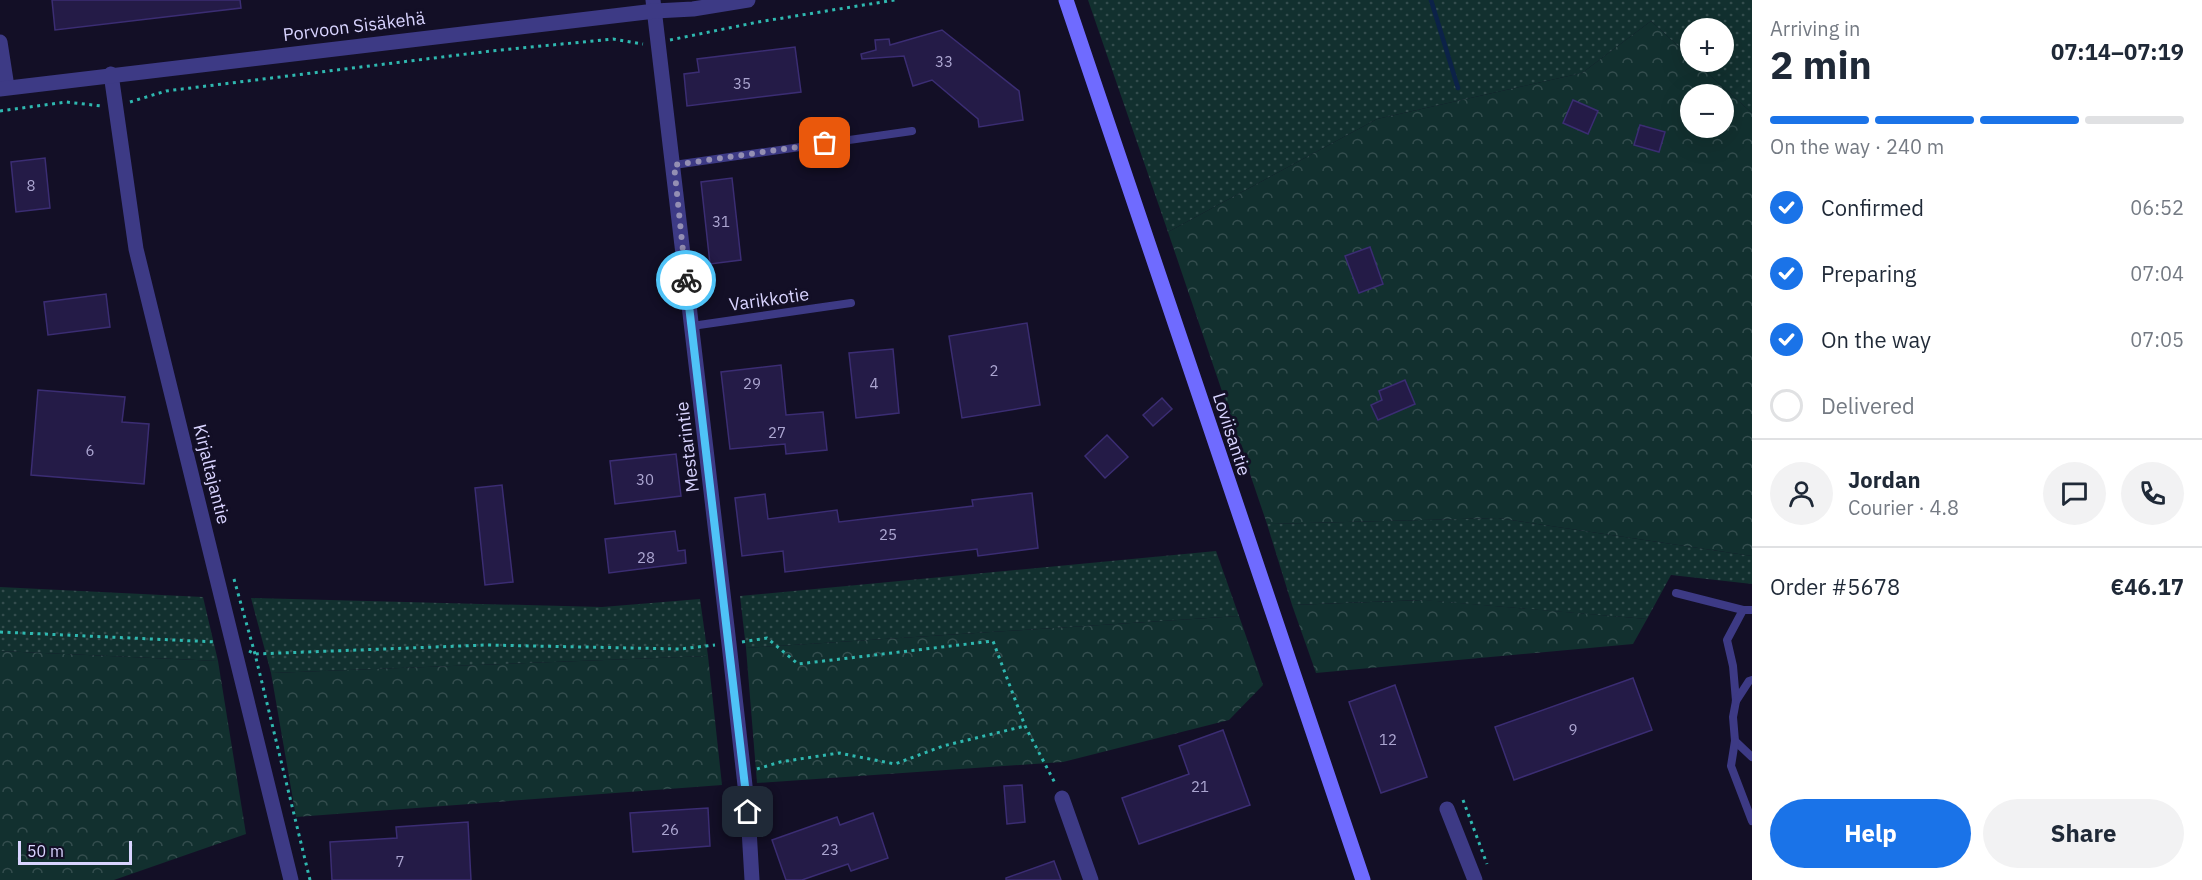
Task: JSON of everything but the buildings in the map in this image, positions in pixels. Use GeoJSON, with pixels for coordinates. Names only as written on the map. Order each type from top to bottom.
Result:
{"type":"FeatureCollection","features":[{"type":"Feature","properties":{"kind":"main road","name":"Loviisantie"},"geometry":{"type":"LineString","coordinates":[[1066,0],[1362,880]]}},
{"type":"Feature","properties":{"kind":"street","name":"Porvoon Sisäkehä"},"geometry":{"type":"LineString","coordinates":[[3,88],[654,5],[693,9],[748,0]]}},
{"type":"Feature","properties":{"kind":"street","name":"Mestarintie"},"geometry":{"type":"LineString","coordinates":[[654,5],[748,812],[752,880]]}},
{"type":"Feature","properties":{"kind":"street"},"geometry":{"type":"LineString","coordinates":[[0,42],[3,88]]}},
{"type":"Feature","properties":{"kind":"street","name":"Kirjaltajantie"},"geometry":{"type":"LineString","coordinates":[[111,74],[136,249],[291,880]]}},
{"type":"Feature","properties":{"kind":"street"},"geometry":{"type":"LineString","coordinates":[[1062,798],[1091,880]]}},
{"type":"Feature","properties":{"kind":"street"},"geometry":{"type":"LineString","coordinates":[[1447,809],[1476,880]]}},
{"type":"Feature","properties":{"kind":"lane"},"geometry":{"type":"LineString","coordinates":[[674,165],[912,131]]}},
{"type":"Feature","properties":{"kind":"lane","name":"Varikkotie"},"geometry":{"type":"LineString","coordinates":[[692,326],[851,303]]}},
{"type":"Feature","properties":{"kind":"lane"},"geometry":{"type":"LineString","coordinates":[[1676,593],[1747,610],[1727,639],[1733,666],[1736,701],[1733,717],[1735,741],[1731,766],[1752,821]]}},
{"type":"Feature","properties":{"kind":"lane"},"geometry":{"type":"LineString","coordinates":[[1736,701],[1752,680]]}},
{"type":"Feature","properties":{"kind":"lane"},"geometry":{"type":"LineString","coordinates":[[1735,741],[1752,757]]}},
{"type":"Feature","properties":{"kind":"path"},"geometry":{"type":"LineString","coordinates":[[0,111],[66,102],[100,106],[166,91],[491,51],[613,39],[642,44],[895,0]]}},
{"type":"Feature","properties":{"kind":"path"},"geometry":{"type":"LineString","coordinates":[[0,632],[232,643],[255,654],[486,645],[680,649],[767,638],[798,664],[993,641],[1025,726],[1062,798]]}},
{"type":"Feature","properties":{"kind":"path"},"geometry":{"type":"LineString","coordinates":[[743,774],[780,762],[838,753],[895,764],[943,746],[1025,726]]}},
{"type":"Feature","properties":{"kind":"path"},"geometry":{"type":"LineString","coordinates":[[1463,800],[1489,870]]}},
{"type":"Feature","properties":{"kind":"green space"},"geometry":{"type":"Polygon","coordinates":[[[1088,0],[1752,0],[1752,113],[1734,97],[1734,84],[1720,84],[1706,72],[1734,72],[1734,18],[1680,18],[1680,48],[1651,21],[1582,73],[1377,119],[1168,232],[1088,0]]]}},
{"type":"Feature","properties":{"kind":"green space"},"geometry":{"type":"Polygon","coordinates":[[[1651,21],[1680,48],[1680,72],[1706,72],[1720,84],[1680,84],[1680,138],[1734,138],[1734,97],[1752,113],[1752,556],[1498,518],[1267,524],[1168,232],[1377,119],[1582,73],[1651,21]]]}},
{"type":"Feature","properties":{"kind":"green space"},"geometry":{"type":"Polygon","coordinates":[[[1498,518],[1752,556],[1752,584],[1671,575],[1647,619],[1421,600],[1292,605],[1267,524],[1498,518]]]}},
{"type":"Feature","properties":{"kind":"green space"},"geometry":{"type":"Polygon","coordinates":[[[1216,551],[1239,616],[746,648],[740,596],[1216,551]]]}},
{"type":"Feature","properties":{"kind":"green space"},"geometry":{"type":"Polygon","coordinates":[[[0,587],[203,597],[218,661],[0,651],[0,587]]]}},
{"type":"Feature","properties":{"kind":"green space"},"geometry":{"type":"Polygon","coordinates":[[[251,598],[602,607],[700,599],[708,656],[271,673],[251,598]]]}},
{"type":"Feature","properties":{"kind":"green space"},"geometry":{"type":"Polygon","coordinates":[[[1425,600],[1647,619],[1633,644],[1316,673],[1292,605],[1425,600]]]}},
{"type":"Feature","properties":{"kind":"green space"},"geometry":{"type":"Polygon","coordinates":[[[1239,616],[1263,685],[1229,720],[1063,762],[757,783],[746,648],[1239,616]]]}},
{"type":"Feature","properties":{"kind":"green space"},"geometry":{"type":"Polygon","coordinates":[[[0,651],[218,661],[246,834],[114,880],[0,880],[0,651]]]}},
{"type":"Feature","properties":{"kind":"green space"},"geometry":{"type":"Polygon","coordinates":[[[708,656],[722,785],[296,817],[271,673],[708,656]]]}},
{"type":"Feature","properties":{"kind":"waterway"},"geometry":{"type":"LineString","coordinates":[[1431,0],[1458,88]]}},
{"type":"Feature","properties":{"kind":"way so far"},"geometry":{"type":"LineString","coordinates":[[686,280],[674,165],[825,143]]}},
{"type":"Feature","properties":{"kind":"route"},"geometry":{"type":"LineString","coordinates":[[686,280],[748,812]]}}]}
